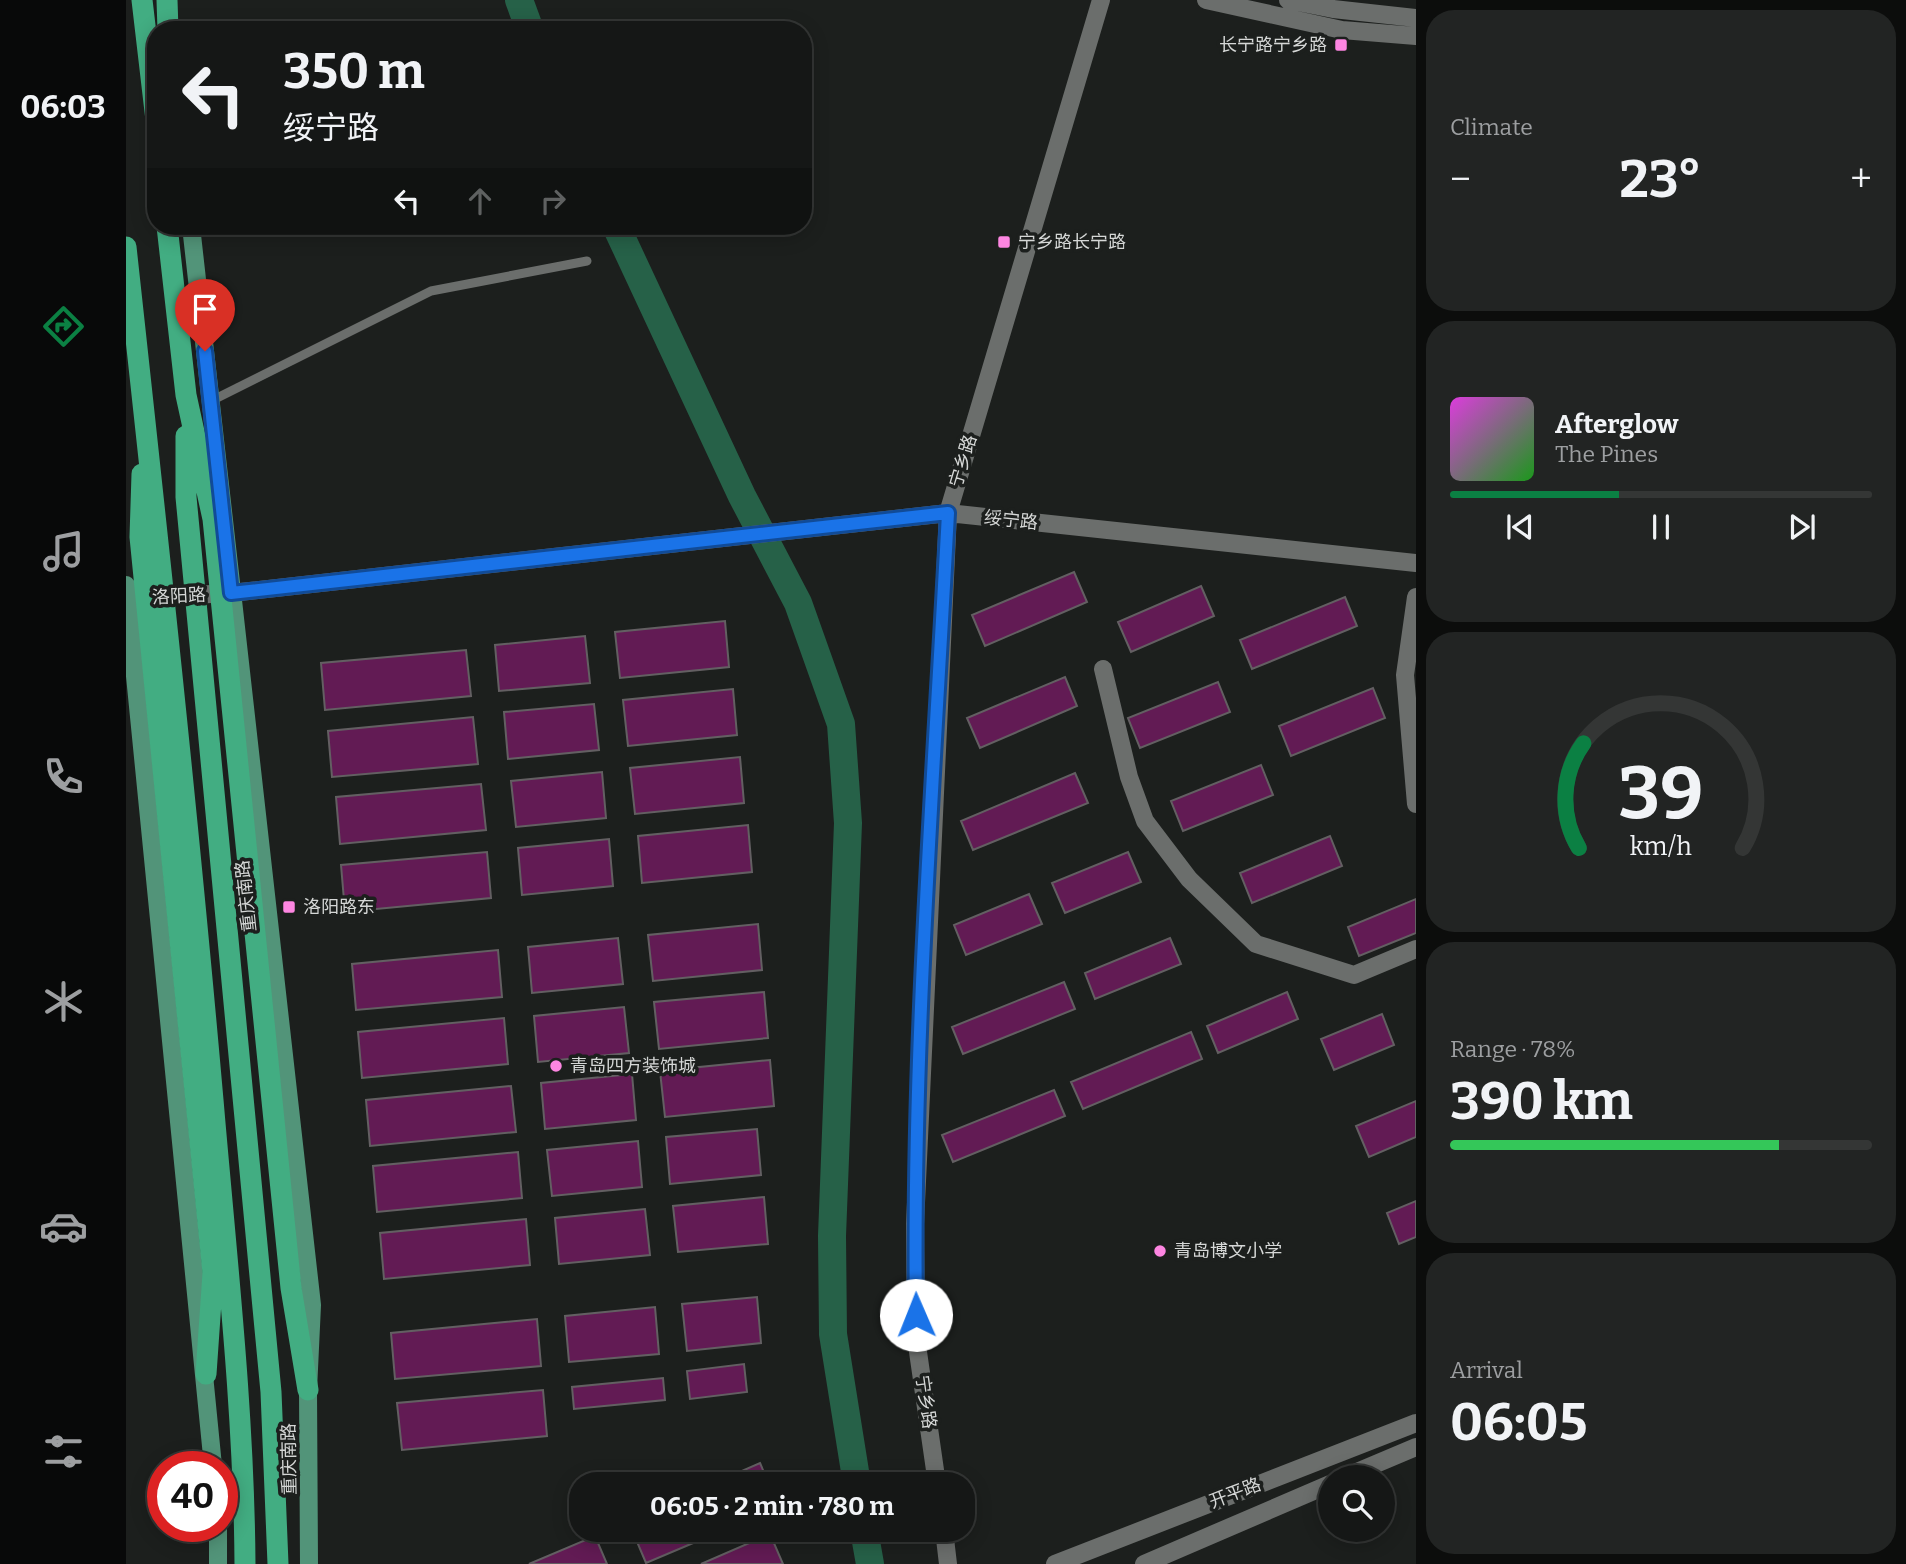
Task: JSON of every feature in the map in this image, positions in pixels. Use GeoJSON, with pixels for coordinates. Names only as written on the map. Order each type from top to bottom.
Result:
{"type":"FeatureCollection","features":[{"type":"Feature","properties":{"kind":"highway"},"geometry":{"type":"LineString","coordinates":[[142,0],[147,43]]}},
{"type":"Feature","properties":{"kind":"highway"},"geometry":{"type":"LineString","coordinates":[[166,0],[167,21]]}},
{"type":"Feature","properties":{"kind":"highway"},"geometry":{"type":"LineString","coordinates":[[168,235],[186,395],[213,519],[291,1288],[308,1391]]}},
{"type":"Feature","properties":{"kind":"highway"},"geometry":{"type":"LineString","coordinates":[[126,247],[155,494],[201,967],[238,1389],[245,1564]]}},
{"type":"Feature","properties":{"kind":"highway"},"geometry":{"type":"LineString","coordinates":[[186,395],[186,497],[271,1392],[278,1564]]}},
{"type":"Feature","properties":{"kind":"highway"},"geometry":{"type":"LineString","coordinates":[[144,406],[140,537],[213,1273],[206,1374]]}},
{"type":"Feature","properties":{"kind":"main road","name":"重庆南路"},"geometry":{"type":"LineString","coordinates":[[192,235],[312,1305],[308,1391],[309,1564]]}},
{"type":"Feature","properties":{"kind":"main road"},"geometry":{"type":"LineString","coordinates":[[126,594],[212,1451]]}},
{"type":"Feature","properties":{"kind":"main road"},"geometry":{"type":"LineString","coordinates":[[218,1542],[218,1564]]}},
{"type":"Feature","properties":{"kind":"street","name":"宁乡路"},"geometry":{"type":"LineString","coordinates":[[935,1472],[916,1338],[915,1224],[948,513],[1101,0]]}},
{"type":"Feature","properties":{"kind":"street"},"geometry":{"type":"LineString","coordinates":[[1206,0],[1342,30],[1416,36]]}},
{"type":"Feature","properties":{"kind":"street"},"geometry":{"type":"LineString","coordinates":[[1288,0],[1333,9],[1416,18]]}},
{"type":"Feature","properties":{"kind":"street","name":"绥宁路"},"geometry":{"type":"LineString","coordinates":[[231,593],[948,513],[1416,563]]}},
{"type":"Feature","properties":{"kind":"street","name":"洛阳路"},"geometry":{"type":"LineString","coordinates":[[126,594],[231,593]]}},
{"type":"Feature","properties":{"kind":"street"},"geometry":{"type":"LineString","coordinates":[[1416,597],[1405,675],[1416,804]]}},
{"type":"Feature","properties":{"kind":"street"},"geometry":{"type":"LineString","coordinates":[[1103,669],[1129,777],[1145,821],[1189,879],[1256,944],[1354,975],[1416,949]]}},
{"type":"Feature","properties":{"kind":"street","name":"开平路"},"geometry":{"type":"LineString","coordinates":[[1055,1564],[1416,1423]]}},
{"type":"Feature","properties":{"kind":"street"},"geometry":{"type":"LineString","coordinates":[[1373,1465],[1416,1447]]}},
{"type":"Feature","properties":{"kind":"street","name":"开平路"},"geometry":{"type":"LineString","coordinates":[[1144,1564],[1318,1489]]}},
{"type":"Feature","properties":{"kind":"street"},"geometry":{"type":"LineString","coordinates":[[945,1542],[948,1564]]}},
{"type":"Feature","properties":{"kind":"lane"},"geometry":{"type":"LineString","coordinates":[[211,401],[431,291],[587,261]]}},
{"type":"Feature","properties":{"kind":"building"},"geometry":{"type":"Polygon","coordinates":[[[1074,572],[1087,602],[985,646],[972,615],[1074,572]]]}},
{"type":"Feature","properties":{"kind":"building"},"geometry":{"type":"Polygon","coordinates":[[[1201,586],[1214,616],[1131,652],[1118,622],[1201,586]]]}},
{"type":"Feature","properties":{"kind":"building"},"geometry":{"type":"Polygon","coordinates":[[[1345,597],[1357,626],[1252,669],[1240,640],[1345,597]]]}},
{"type":"Feature","properties":{"kind":"building"},"geometry":{"type":"Polygon","coordinates":[[[725,621],[729,667],[620,678],[615,632],[725,621]]]}},
{"type":"Feature","properties":{"kind":"building"},"geometry":{"type":"Polygon","coordinates":[[[585,636],[590,683],[499,691],[495,645],[585,636]]]}},
{"type":"Feature","properties":{"kind":"building"},"geometry":{"type":"Polygon","coordinates":[[[466,650],[471,696],[325,710],[321,663],[466,650]]]}},
{"type":"Feature","properties":{"kind":"building"},"geometry":{"type":"Polygon","coordinates":[[[1065,677],[1077,706],[980,748],[967,718],[1065,677]]]}},
{"type":"Feature","properties":{"kind":"building"},"geometry":{"type":"Polygon","coordinates":[[[1218,682],[1230,712],[1140,748],[1128,718],[1218,682]]]}},
{"type":"Feature","properties":{"kind":"building"},"geometry":{"type":"Polygon","coordinates":[[[1373,688],[1385,718],[1291,756],[1279,726],[1373,688]]]}},
{"type":"Feature","properties":{"kind":"building"},"geometry":{"type":"Polygon","coordinates":[[[733,689],[737,735],[628,746],[623,700],[733,689]]]}},
{"type":"Feature","properties":{"kind":"building"},"geometry":{"type":"Polygon","coordinates":[[[594,704],[599,750],[508,759],[504,712],[594,704]]]}},
{"type":"Feature","properties":{"kind":"building"},"geometry":{"type":"Polygon","coordinates":[[[473,717],[478,764],[332,777],[328,731],[473,717]]]}},
{"type":"Feature","properties":{"kind":"building"},"geometry":{"type":"Polygon","coordinates":[[[740,757],[744,803],[635,814],[630,768],[740,757]]]}},
{"type":"Feature","properties":{"kind":"building"},"geometry":{"type":"Polygon","coordinates":[[[1261,765],[1273,795],[1183,831],[1171,801],[1261,765]]]}},
{"type":"Feature","properties":{"kind":"building"},"geometry":{"type":"Polygon","coordinates":[[[602,772],[606,818],[516,827],[511,781],[602,772]]]}},
{"type":"Feature","properties":{"kind":"building"},"geometry":{"type":"Polygon","coordinates":[[[1075,773],[1088,803],[973,850],[961,821],[1075,773]]]}},
{"type":"Feature","properties":{"kind":"building"},"geometry":{"type":"Polygon","coordinates":[[[481,784],[486,830],[340,844],[336,797],[481,784]]]}},
{"type":"Feature","properties":{"kind":"building"},"geometry":{"type":"Polygon","coordinates":[[[748,825],[752,872],[642,883],[638,836],[748,825]]]}},
{"type":"Feature","properties":{"kind":"building"},"geometry":{"type":"Polygon","coordinates":[[[1330,836],[1342,866],[1252,903],[1240,873],[1330,836]]]}},
{"type":"Feature","properties":{"kind":"building"},"geometry":{"type":"Polygon","coordinates":[[[609,839],[613,886],[522,895],[518,848],[609,839]]]}},
{"type":"Feature","properties":{"kind":"building"},"geometry":{"type":"Polygon","coordinates":[[[487,852],[491,898],[345,912],[341,865],[487,852]]]}},
{"type":"Feature","properties":{"kind":"building"},"geometry":{"type":"Polygon","coordinates":[[[1128,852],[1141,882],[1065,913],[1052,883],[1128,852]]]}},
{"type":"Feature","properties":{"kind":"building"},"geometry":{"type":"Polygon","coordinates":[[[1029,894],[1042,924],[966,955],[954,925],[1029,894]]]}},
{"type":"Feature","properties":{"kind":"building"},"geometry":{"type":"Polygon","coordinates":[[[1416,899],[1416,933],[1359,956],[1348,927],[1416,899]]]}},
{"type":"Feature","properties":{"kind":"building"},"geometry":{"type":"Polygon","coordinates":[[[758,924],[762,970],[653,981],[648,935],[758,924]]]}},
{"type":"Feature","properties":{"kind":"building"},"geometry":{"type":"Polygon","coordinates":[[[618,938],[623,984],[532,993],[528,947],[618,938]]]}},
{"type":"Feature","properties":{"kind":"building"},"geometry":{"type":"Polygon","coordinates":[[[1170,938],[1181,964],[1095,999],[1085,973],[1170,938]]]}},
{"type":"Feature","properties":{"kind":"building"},"geometry":{"type":"Polygon","coordinates":[[[498,950],[502,997],[356,1010],[352,964],[498,950]]]}},
{"type":"Feature","properties":{"kind":"building"},"geometry":{"type":"Polygon","coordinates":[[[1064,982],[1075,1009],[963,1054],[952,1027],[1064,982]]]}},
{"type":"Feature","properties":{"kind":"building"},"geometry":{"type":"Polygon","coordinates":[[[764,992],[768,1038],[659,1049],[654,1002],[764,992]]]}},
{"type":"Feature","properties":{"kind":"building"},"geometry":{"type":"Polygon","coordinates":[[[1287,992],[1298,1019],[1218,1053],[1207,1026],[1287,992]]]}},
{"type":"Feature","properties":{"kind":"building"},"geometry":{"type":"Polygon","coordinates":[[[624,1007],[629,1053],[538,1062],[534,1016],[624,1007]]]}},
{"type":"Feature","properties":{"kind":"building"},"geometry":{"type":"Polygon","coordinates":[[[1382,1014],[1394,1045],[1334,1070],[1321,1039],[1382,1014]]]}},
{"type":"Feature","properties":{"kind":"building"},"geometry":{"type":"Polygon","coordinates":[[[504,1018],[508,1064],[362,1078],[358,1032],[504,1018]]]}},
{"type":"Feature","properties":{"kind":"building"},"geometry":{"type":"Polygon","coordinates":[[[1191,1032],[1202,1059],[1083,1109],[1071,1082],[1191,1032]]]}},
{"type":"Feature","properties":{"kind":"building"},"geometry":{"type":"Polygon","coordinates":[[[770,1060],[774,1106],[665,1117],[660,1071],[770,1060]]]}},
{"type":"Feature","properties":{"kind":"building"},"geometry":{"type":"Polygon","coordinates":[[[632,1074],[636,1120],[545,1129],[541,1083],[632,1074]]]}},
{"type":"Feature","properties":{"kind":"building"},"geometry":{"type":"Polygon","coordinates":[[[511,1086],[516,1132],[370,1146],[366,1100],[511,1086]]]}},
{"type":"Feature","properties":{"kind":"building"},"geometry":{"type":"Polygon","coordinates":[[[1054,1090],[1065,1116],[953,1162],[942,1135],[1054,1090]]]}},
{"type":"Feature","properties":{"kind":"building"},"geometry":{"type":"Polygon","coordinates":[[[1416,1101],[1416,1137],[1369,1157],[1356,1126],[1416,1101]]]}},
{"type":"Feature","properties":{"kind":"building"},"geometry":{"type":"Polygon","coordinates":[[[757,1129],[761,1175],[670,1184],[666,1137],[757,1129]]]}},
{"type":"Feature","properties":{"kind":"building"},"geometry":{"type":"Polygon","coordinates":[[[638,1141],[642,1187],[552,1196],[547,1150],[638,1141]]]}},
{"type":"Feature","properties":{"kind":"building"},"geometry":{"type":"Polygon","coordinates":[[[518,1152],[522,1198],[377,1212],[373,1166],[518,1152]]]}},
{"type":"Feature","properties":{"kind":"building"},"geometry":{"type":"Polygon","coordinates":[[[764,1197],[768,1244],[678,1252],[673,1206],[764,1197]]]}},
{"type":"Feature","properties":{"kind":"building"},"geometry":{"type":"Polygon","coordinates":[[[1416,1201],[1416,1237],[1399,1244],[1387,1213],[1416,1201]]]}},
{"type":"Feature","properties":{"kind":"building"},"geometry":{"type":"Polygon","coordinates":[[[645,1209],[650,1255],[559,1264],[555,1218],[645,1209]]]}},
{"type":"Feature","properties":{"kind":"building"},"geometry":{"type":"Polygon","coordinates":[[[526,1219],[530,1265],[384,1279],[380,1233],[526,1219]]]}},
{"type":"Feature","properties":{"kind":"building"},"geometry":{"type":"Polygon","coordinates":[[[757,1297],[761,1343],[687,1351],[682,1304],[757,1297]]]}},
{"type":"Feature","properties":{"kind":"building"},"geometry":{"type":"Polygon","coordinates":[[[655,1307],[659,1354],[569,1362],[565,1316],[655,1307]]]}},
{"type":"Feature","properties":{"kind":"building"},"geometry":{"type":"Polygon","coordinates":[[[537,1319],[541,1366],[395,1379],[391,1333],[537,1319]]]}},
{"type":"Feature","properties":{"kind":"building"},"geometry":{"type":"Polygon","coordinates":[[[744,1364],[747,1392],[690,1399],[687,1371],[744,1364]]]}},
{"type":"Feature","properties":{"kind":"building"},"geometry":{"type":"Polygon","coordinates":[[[663,1378],[665,1400],[574,1409],[572,1387],[663,1378]]]}},
{"type":"Feature","properties":{"kind":"building"},"geometry":{"type":"Polygon","coordinates":[[[543,1390],[547,1436],[402,1450],[397,1403],[543,1390]]]}},
{"type":"Feature","properties":{"kind":"building"},"geometry":{"type":"Polygon","coordinates":[[[760,1463],[764,1472],[739,1472],[760,1463]]]}},
{"type":"Feature","properties":{"kind":"building"},"geometry":{"type":"Polygon","coordinates":[[[581,1542],[598,1542],[607,1564],[529,1564],[581,1542]]]}},
{"type":"Feature","properties":{"kind":"building"},"geometry":{"type":"Polygon","coordinates":[[[637,1542],[696,1542],[646,1563],[637,1542]]]}},
{"type":"Feature","properties":{"kind":"building"},"geometry":{"type":"Polygon","coordinates":[[[752,1542],[773,1542],[783,1564],[701,1564],[752,1542]]]}},
{"type":"Feature","properties":{"kind":"waterway"},"geometry":{"type":"LineString","coordinates":[[519,0],[527,21]]}},
{"type":"Feature","properties":{"kind":"waterway"},"geometry":{"type":"LineString","coordinates":[[620,235],[742,496],[798,603],[841,724],[848,823],[832,1236],[833,1334],[855,1472]]}},
{"type":"Feature","properties":{"kind":"waterway"},"geometry":{"type":"LineString","coordinates":[[866,1542],[870,1564]]}},
{"type":"Feature","properties":{"kind":"place","name":"长宁路宁乡路"},"geometry":{"type":"Point","coordinates":[1341,45]}},
{"type":"Feature","properties":{"kind":"place","name":"宁乡路长宁路"},"geometry":{"type":"Point","coordinates":[1004,242]}},
{"type":"Feature","properties":{"kind":"place","name":"洛阳路东"},"geometry":{"type":"Point","coordinates":[289,907]}},
{"type":"Feature","properties":{"kind":"place","name":"青岛四方装饰城"},"geometry":{"type":"Point","coordinates":[556,1066]}},
{"type":"Feature","properties":{"kind":"place","name":"青岛博文小学"},"geometry":{"type":"Point","coordinates":[1160,1251]}},
{"type":"Feature","properties":{"kind":"route"},"geometry":{"type":"LineString","coordinates":[[205,351],[231,593],[948,513],[925,966],[915,1224],[916,1315]]}}]}
